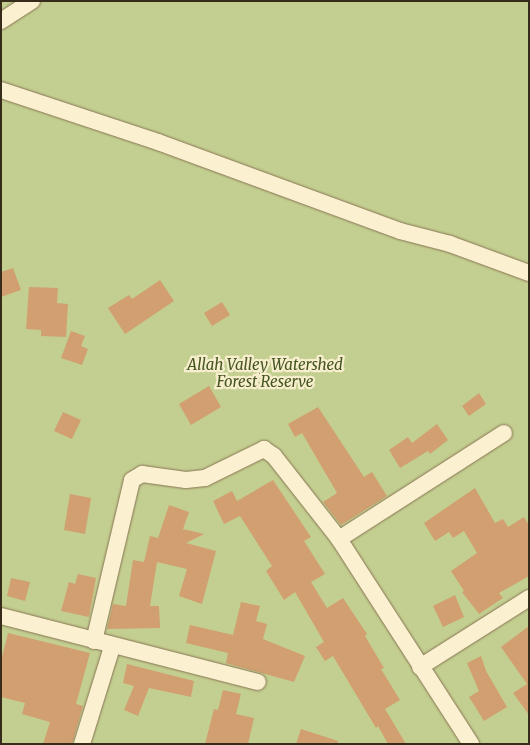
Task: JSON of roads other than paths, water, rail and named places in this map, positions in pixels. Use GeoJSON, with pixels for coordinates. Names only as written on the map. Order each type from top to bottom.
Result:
{"type":"FeatureCollection","features":[{"type":"Feature","properties":{"kind":"street"},"geometry":{"type":"LineString","coordinates":[[1,22],[32,1]]}},
{"type":"Feature","properties":{"kind":"street"},"geometry":{"type":"LineString","coordinates":[[1,90],[158,142],[400,231],[450,244],[529,273]]}},
{"type":"Feature","properties":{"kind":"street"},"geometry":{"type":"LineString","coordinates":[[339,539],[504,433]]}},
{"type":"Feature","properties":{"kind":"street"},"geometry":{"type":"LineString","coordinates":[[94,641],[132,480],[136,476],[152,474],[195,480],[217,474],[260,449],[267,450],[339,539],[420,667],[472,744]]}},
{"type":"Feature","properties":{"kind":"street"},"geometry":{"type":"LineString","coordinates":[[420,667],[529,598]]}},
{"type":"Feature","properties":{"kind":"street"},"geometry":{"type":"LineString","coordinates":[[1,616],[112,647],[258,682]]}},
{"type":"Feature","properties":{"kind":"street"},"geometry":{"type":"LineString","coordinates":[[82,744],[112,647]]}},
{"type":"Feature","properties":{"kind":"park label","name":"Allah Valley Watershed Forest Reserve"},"geometry":{"type":"Point","coordinates":[265,372]}}]}
